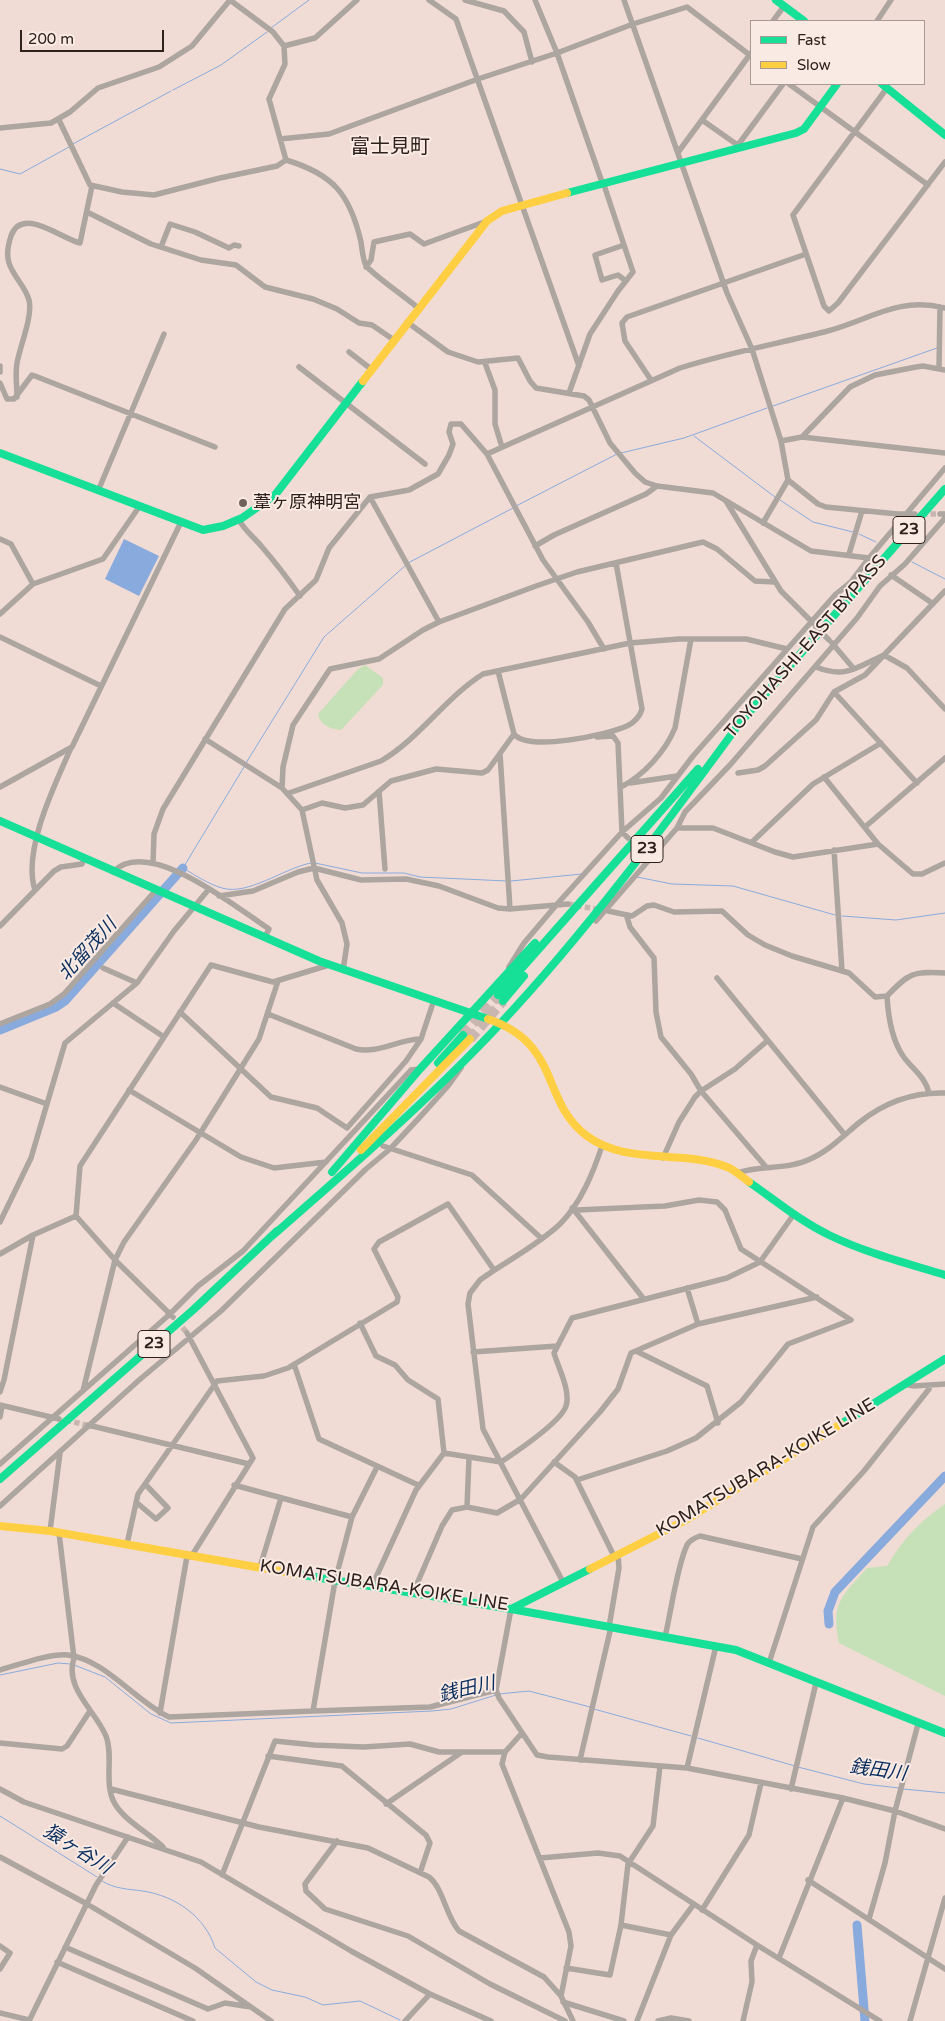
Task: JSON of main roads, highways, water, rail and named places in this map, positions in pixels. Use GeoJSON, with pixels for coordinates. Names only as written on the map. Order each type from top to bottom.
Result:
{"type":"FeatureCollection","features":[{"type":"Feature","properties":{"kind":"main road"},"geometry":{"type":"LineString","coordinates":[[776,0],[803,20]]}},
{"type":"Feature","properties":{"kind":"main road"},"geometry":{"type":"LineString","coordinates":[[0,453],[203,530],[218,529],[239,520],[275,495],[487,221],[502,211],[522,205],[604,185],[740,146],[796,133],[804,129],[836,85]]}},
{"type":"Feature","properties":{"kind":"main road"},"geometry":{"type":"LineString","coordinates":[[885,86],[945,135]]}},
{"type":"Feature","properties":{"kind":"main road","name":"TOYOHASHI-EAST BYPASS"},"geometry":{"type":"LineString","coordinates":[[667,804],[501,998],[614,864],[945,489]]}},
{"type":"Feature","properties":{"kind":"main road","name":"23"},"geometry":{"type":"LineString","coordinates":[[0,1479],[193,1310],[272,1236],[426,1100],[500,1023],[650,846],[742,720]]}},
{"type":"Feature","properties":{"kind":"main road"},"geometry":{"type":"LineString","coordinates":[[0,820],[84,859],[343,970],[500,1023],[524,1037],[531,1045],[543,1063],[568,1118],[588,1137],[602,1146],[636,1155],[704,1161],[726,1167],[794,1214],[827,1234],[855,1246],[945,1275]]}},
{"type":"Feature","properties":{"kind":"main road","name":"23"},"geometry":{"type":"LineString","coordinates":[[303,1205],[420,1069],[506,973],[604,870],[614,864]]}},
{"type":"Feature","properties":{"kind":"main road","name":"23"},"geometry":{"type":"LineString","coordinates":[[272,1236],[385,1127],[467,1037],[332,1172]]}},
{"type":"Feature","properties":{"kind":"main road","name":"KOMATSUBARA-KOIKE LINE"},"geometry":{"type":"LineString","coordinates":[[0,1526],[50,1531],[335,1581],[511,1609],[684,1521],[945,1359]]}},
{"type":"Feature","properties":{"kind":"main road"},"geometry":{"type":"LineString","coordinates":[[511,1609],[736,1650],[918,1724],[945,1733]]}},
{"type":"Feature","properties":{"kind":"water"},"geometry":{"type":"Polygon","coordinates":[[[124,539],[159,556],[139,596],[105,579],[124,539]]]}},
{"type":"Feature","properties":{"kind":"waterway"},"geometry":{"type":"LineString","coordinates":[[271,28],[309,0]]}},
{"type":"Feature","properties":{"kind":"waterway"},"geometry":{"type":"LineString","coordinates":[[173,90],[221,65],[267,32]]}},
{"type":"Feature","properties":{"kind":"waterway"},"geometry":{"type":"LineString","coordinates":[[73,144],[171,91]]}},
{"type":"Feature","properties":{"kind":"waterway"},"geometry":{"type":"LineString","coordinates":[[0,169],[20,174],[69,147]]}},
{"type":"Feature","properties":{"kind":"waterway"},"geometry":{"type":"LineString","coordinates":[[773,406],[937,348]]}},
{"type":"Feature","properties":{"kind":"waterway"},"geometry":{"type":"LineString","coordinates":[[621,453],[684,438],[767,408]]}},
{"type":"Feature","properties":{"kind":"waterway"},"geometry":{"type":"LineString","coordinates":[[694,436],[775,497]]}},
{"type":"Feature","properties":{"kind":"waterway"},"geometry":{"type":"LineString","coordinates":[[516,506],[617,454]]}},
{"type":"Feature","properties":{"kind":"waterway"},"geometry":{"type":"LineString","coordinates":[[780,500],[813,522],[853,532]]}},
{"type":"Feature","properties":{"kind":"waterway"},"geometry":{"type":"LineString","coordinates":[[408,563],[513,508]]}},
{"type":"Feature","properties":{"kind":"waterway"},"geometry":{"type":"LineString","coordinates":[[859,534],[876,542]]}},
{"type":"Feature","properties":{"kind":"waterway"},"geometry":{"type":"LineString","coordinates":[[912,562],[945,579]]}},
{"type":"Feature","properties":{"kind":"waterway"},"geometry":{"type":"LineString","coordinates":[[246,763],[324,637],[405,566]]}},
{"type":"Feature","properties":{"kind":"waterway"},"geometry":{"type":"LineString","coordinates":[[244,767],[183,868],[212,884],[232,889],[254,885],[311,863]]}},
{"type":"Feature","properties":{"kind":"waterway"},"geometry":{"type":"LineString","coordinates":[[315,863],[362,873],[404,873],[420,877],[507,881]]}},
{"type":"Feature","properties":{"kind":"waterway","name":"北留茂川"},"geometry":{"type":"LineString","coordinates":[[0,1030],[56,1007],[65,1001],[183,868]]}},
{"type":"Feature","properties":{"kind":"waterway"},"geometry":{"type":"LineString","coordinates":[[511,881],[582,874]]}},
{"type":"Feature","properties":{"kind":"waterway"},"geometry":{"type":"LineString","coordinates":[[637,877],[672,884],[733,886],[835,915]]}},
{"type":"Feature","properties":{"kind":"waterway"},"geometry":{"type":"LineString","coordinates":[[842,916],[896,920],[945,913]]}},
{"type":"Feature","properties":{"kind":"waterway"},"geometry":{"type":"LineString","coordinates":[[829,1624],[828,1611],[835,1592],[945,1476]]}},
{"type":"Feature","properties":{"kind":"waterway","name":"銭田川"},"geometry":{"type":"LineString","coordinates":[[0,1675],[58,1663],[70,1664]]}},
{"type":"Feature","properties":{"kind":"waterway","name":"銭田川"},"geometry":{"type":"LineString","coordinates":[[74,1665],[105,1677],[151,1714],[171,1723],[432,1711],[451,1709],[496,1695]]}},
{"type":"Feature","properties":{"kind":"waterway","name":"銭田川"},"geometry":{"type":"LineString","coordinates":[[499,1694],[529,1691],[590,1707]]}},
{"type":"Feature","properties":{"kind":"waterway","name":"銭田川"},"geometry":{"type":"LineString","coordinates":[[594,1709],[691,1736]]}},
{"type":"Feature","properties":{"kind":"waterway","name":"銭田川"},"geometry":{"type":"LineString","coordinates":[[698,1738],[795,1766]]}},
{"type":"Feature","properties":{"kind":"waterway","name":"銭田川"},"geometry":{"type":"LineString","coordinates":[[798,1767],[864,1784],[899,1788]]}},
{"type":"Feature","properties":{"kind":"waterway","name":"銭田川"},"geometry":{"type":"LineString","coordinates":[[903,1789],[945,1793]]}},
{"type":"Feature","properties":{"kind":"waterway","name":"猿ヶ谷川"},"geometry":{"type":"LineString","coordinates":[[0,1816],[97,1877]]}},
{"type":"Feature","properties":{"kind":"waterway","name":"猿ヶ谷川"},"geometry":{"type":"LineString","coordinates":[[102,1881],[117,1887],[155,1894],[187,1909],[204,1926],[215,1948],[256,1982],[272,1990],[305,1997],[323,2005],[360,2001],[400,2020]]}},
{"type":"Feature","properties":{"kind":"waterway"},"geometry":{"type":"LineString","coordinates":[[857,1925],[865,2021]]}},
{"type":"Feature","properties":{"kind":"tunnel"},"geometry":{"type":"LineString","coordinates":[[922,514],[940,514]]}},
{"type":"Feature","properties":{"kind":"tunnel"},"geometry":{"type":"LineString","coordinates":[[568,904],[601,910]]}},
{"type":"Feature","properties":{"kind":"tunnel"},"geometry":{"type":"LineString","coordinates":[[463,1035],[498,995]]}},
{"type":"Feature","properties":{"kind":"tunnel"},"geometry":{"type":"LineString","coordinates":[[470,1039],[503,1001]]}},
{"type":"Feature","properties":{"kind":"tunnel"},"geometry":{"type":"LineString","coordinates":[[177,1321],[187,1333]]}},
{"type":"Feature","properties":{"kind":"tunnel"},"geometry":{"type":"LineString","coordinates":[[66,1420],[86,1425]]}},
{"type":"Feature","properties":{"kind":"place","name":"葦ヶ原神明宮"},"geometry":{"type":"Point","coordinates":[243,503]}},
{"type":"Feature","properties":{"kind":"district","name":"富士見町"},"geometry":{"type":"Point","coordinates":[390,148]}}]}
